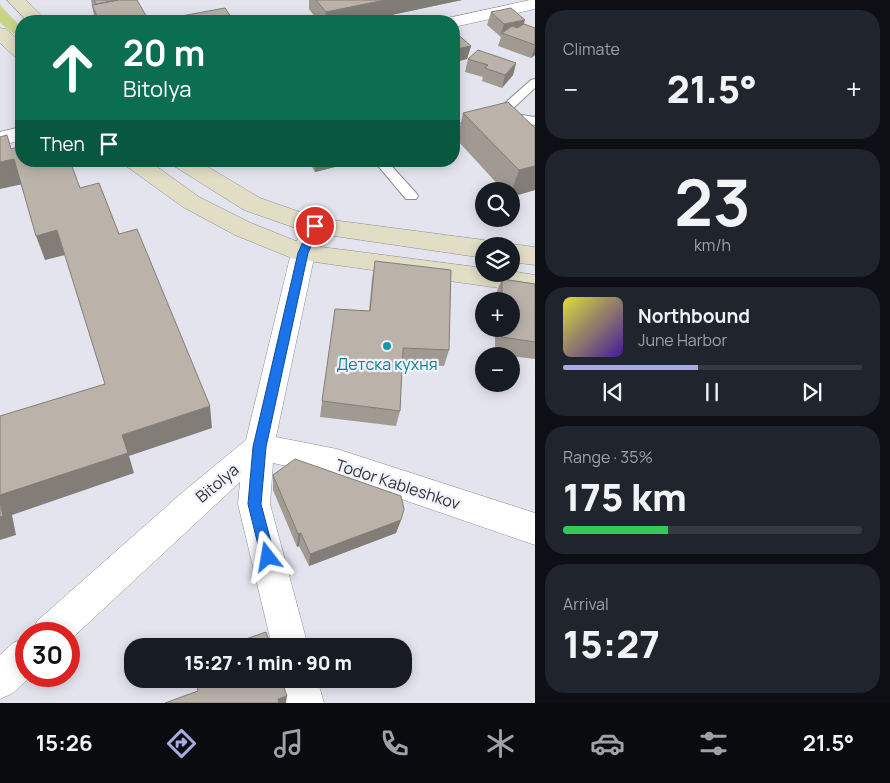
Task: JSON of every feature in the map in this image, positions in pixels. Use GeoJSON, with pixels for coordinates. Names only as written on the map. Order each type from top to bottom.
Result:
{"type":"FeatureCollection","features":[{"type":"Feature","properties":{"kind":"main road"},"geometry":{"type":"LineString","coordinates":[[16,0],[32,15]]}},
{"type":"Feature","properties":{"kind":"main road"},"geometry":{"type":"LineString","coordinates":[[0,33],[15,47]]}},
{"type":"Feature","properties":{"kind":"main road"},"geometry":{"type":"LineString","coordinates":[[142,167],[191,202],[243,229],[303,253],[535,284]]}},
{"type":"Feature","properties":{"kind":"main road"},"geometry":{"type":"LineString","coordinates":[[192,167],[252,204],[315,226],[475,248]]}},
{"type":"Feature","properties":{"kind":"main road"},"geometry":{"type":"LineString","coordinates":[[520,254],[535,256]]}},
{"type":"Feature","properties":{"kind":"street"},"geometry":{"type":"LineString","coordinates":[[460,21],[535,4]]}},
{"type":"Feature","properties":{"kind":"street"},"geometry":{"type":"LineString","coordinates":[[0,123],[15,119]]}},
{"type":"Feature","properties":{"kind":"street"},"geometry":{"type":"LineString","coordinates":[[0,139],[15,135]]}},
{"type":"Feature","properties":{"kind":"street"},"geometry":{"type":"LineString","coordinates":[[288,638],[254,504],[259,447],[303,253],[315,226]]}},
{"type":"Feature","properties":{"kind":"street","name":"Todor Kableshkov"},"geometry":{"type":"LineString","coordinates":[[259,447],[337,463],[535,529]]}},
{"type":"Feature","properties":{"kind":"street","name":"Bitolya"},"geometry":{"type":"LineString","coordinates":[[63,622],[195,501],[259,447]]}},
{"type":"Feature","properties":{"kind":"street"},"geometry":{"type":"LineString","coordinates":[[0,680],[15,666]]}},
{"type":"Feature","properties":{"kind":"street"},"geometry":{"type":"LineString","coordinates":[[301,688],[305,703]]}},
{"type":"Feature","properties":{"kind":"lane"},"geometry":{"type":"LineString","coordinates":[[460,128],[499,114],[535,82]]}},
{"type":"Feature","properties":{"kind":"lane"},"geometry":{"type":"LineString","coordinates":[[499,114],[535,121]]}},
{"type":"Feature","properties":{"kind":"lane"},"geometry":{"type":"LineString","coordinates":[[385,167],[411,196]]}},
{"type":"Feature","properties":{"kind":"green space"},"geometry":{"type":"Polygon","coordinates":[[[0,5],[15,21],[15,34],[0,23],[0,5]]]}},
{"type":"Feature","properties":{"kind":"building"},"geometry":{"type":"Polygon","coordinates":[[[94,0],[118,0],[96,4],[94,0]]]}},
{"type":"Feature","properties":{"kind":"building"},"geometry":{"type":"Polygon","coordinates":[[[118,0],[137,0],[146,15],[96,15],[92,5],[118,0]]]}},
{"type":"Feature","properties":{"kind":"building"},"geometry":{"type":"Polygon","coordinates":[[[316,0],[385,0],[326,12],[316,0]]]}},
{"type":"Feature","properties":{"kind":"building"},"geometry":{"type":"Polygon","coordinates":[[[225,8],[230,15],[187,15],[225,8]]]}},
{"type":"Feature","properties":{"kind":"building"},"geometry":{"type":"Polygon","coordinates":[[[511,8],[525,20],[504,24],[491,12],[511,8]]]}},
{"type":"Feature","properties":{"kind":"building"},"geometry":{"type":"Polygon","coordinates":[[[524,24],[535,28],[535,45],[502,33],[512,26],[517,28],[524,24]]]}},
{"type":"Feature","properties":{"kind":"building"},"geometry":{"type":"Polygon","coordinates":[[[460,36],[471,46],[460,48],[460,36]]]}},
{"type":"Feature","properties":{"kind":"building"},"geometry":{"type":"Polygon","coordinates":[[[478,50],[516,63],[505,75],[485,68],[488,65],[468,59],[478,50]]]}},
{"type":"Feature","properties":{"kind":"building"},"geometry":{"type":"Polygon","coordinates":[[[508,102],[535,128],[535,166],[519,170],[463,113],[508,102]]]}},
{"type":"Feature","properties":{"kind":"building"},"geometry":{"type":"Polygon","coordinates":[[[7,135],[11,149],[15,148],[15,162],[14,159],[0,162],[0,137],[7,135]]]}},
{"type":"Feature","properties":{"kind":"building"},"geometry":{"type":"Polygon","coordinates":[[[16,167],[72,167],[80,188],[99,183],[119,234],[137,229],[210,406],[122,435],[128,453],[0,495],[0,416],[105,384],[57,230],[36,236],[16,167]]]}},
{"type":"Feature","properties":{"kind":"building","name":"Детска кухня"},"geometry":{"type":"Polygon","coordinates":[[[375,261],[451,270],[449,350],[403,348],[400,411],[322,401],[335,309],[370,311],[375,261]]]}},
{"type":"Feature","properties":{"kind":"building"},"geometry":{"type":"Polygon","coordinates":[[[502,282],[535,284],[535,342],[502,337],[520,337],[520,292],[502,292],[502,282]]]}},
{"type":"Feature","properties":{"kind":"building"},"geometry":{"type":"Polygon","coordinates":[[[295,459],[401,496],[404,509],[401,520],[310,554],[301,533],[298,534],[273,475],[295,459]]]}},
{"type":"Feature","properties":{"kind":"building"},"geometry":{"type":"Polygon","coordinates":[[[0,502],[3,516],[0,517],[0,502]]]}},
{"type":"Feature","properties":{"kind":"building"},"geometry":{"type":"Polygon","coordinates":[[[266,632],[268,638],[249,638],[266,632]]]}},
{"type":"Feature","properties":{"kind":"building"},"geometry":{"type":"Polygon","coordinates":[[[197,688],[284,688],[287,696],[278,699],[279,703],[165,703],[198,691],[197,688]]]}},
{"type":"Feature","properties":{"kind":"place","name":"Детска кухня"},"geometry":{"type":"Point","coordinates":[387,346]}},
{"type":"Feature","properties":{"kind":"route"},"geometry":{"type":"LineString","coordinates":[[268,557],[254,504],[259,447],[303,253],[315,226]]}}]}
